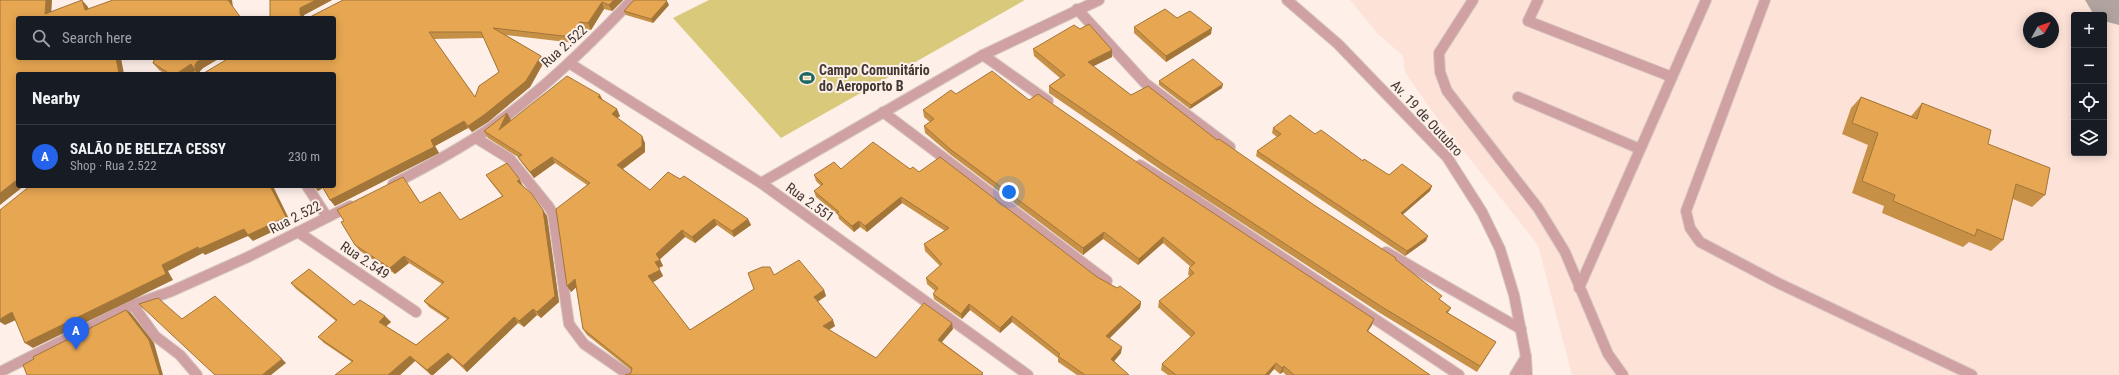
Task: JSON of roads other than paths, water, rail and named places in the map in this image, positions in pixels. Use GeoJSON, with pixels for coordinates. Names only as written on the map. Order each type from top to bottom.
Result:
{"type":"FeatureCollection","features":[{"type":"Feature","properties":{"kind":"street","name":"Rua 2.522"},"geometry":{"type":"LineString","coordinates":[[381,191],[445,157],[476,138],[505,117],[569,63],[632,0]]}},
{"type":"Feature","properties":{"kind":"street"},"geometry":{"type":"LineString","coordinates":[[761,183],[983,55],[1077,9],[1099,0]]}},
{"type":"Feature","properties":{"kind":"street","name":"Av. 19 de Outubro"},"geometry":{"type":"LineString","coordinates":[[1287,0],[1338,44],[1447,157],[1482,212],[1500,250],[1514,295],[1526,357],[1527,375]]}},
{"type":"Feature","properties":{"kind":"street"},"geometry":{"type":"LineString","coordinates":[[1473,0],[1439,53],[1440,72],[1447,91],[1538,208],[1565,252],[1608,354],[1623,375]]}},
{"type":"Feature","properties":{"kind":"street"},"geometry":{"type":"LineString","coordinates":[[1538,0],[1528,21],[1672,77]]}},
{"type":"Feature","properties":{"kind":"street"},"geometry":{"type":"LineString","coordinates":[[1579,288],[1706,0]]}},
{"type":"Feature","properties":{"kind":"street"},"geometry":{"type":"LineString","coordinates":[[1765,0],[1686,211],[1690,228],[1700,242],[1770,279],[1972,375]]}},
{"type":"Feature","properties":{"kind":"street"},"geometry":{"type":"LineString","coordinates":[[1077,9],[1145,83],[1239,153]]}},
{"type":"Feature","properties":{"kind":"street"},"geometry":{"type":"LineString","coordinates":[[983,55],[1059,110]]}},
{"type":"Feature","properties":{"kind":"street","name":"Rua 2.551"},"geometry":{"type":"LineString","coordinates":[[569,63],[761,183],[1028,375]]}},
{"type":"Feature","properties":{"kind":"street"},"geometry":{"type":"LineString","coordinates":[[1518,97],[1640,149]]}},
{"type":"Feature","properties":{"kind":"street"},"geometry":{"type":"LineString","coordinates":[[884,112],[1106,281]]}},
{"type":"Feature","properties":{"kind":"street"},"geometry":{"type":"LineString","coordinates":[[476,138],[503,153],[510,159],[549,207],[553,214],[569,324],[584,344],[629,375]]}},
{"type":"Feature","properties":{"kind":"street"},"geometry":{"type":"LineString","coordinates":[[1133,160],[1206,206],[1459,375]]}},
{"type":"Feature","properties":{"kind":"street"},"geometry":{"type":"LineString","coordinates":[[308,188],[327,217]]}},
{"type":"Feature","properties":{"kind":"street","name":"Rua 2.522"},"geometry":{"type":"LineString","coordinates":[[0,372],[133,305],[203,277],[265,249],[362,200]]}},
{"type":"Feature","properties":{"kind":"street","name":"Rua 2.549"},"geometry":{"type":"LineString","coordinates":[[298,232],[416,312]]}},
{"type":"Feature","properties":{"kind":"street"},"geometry":{"type":"LineString","coordinates":[[1379,248],[1404,264],[1521,329]]}},
{"type":"Feature","properties":{"kind":"street"},"geometry":{"type":"LineString","coordinates":[[133,305],[155,336],[180,355],[197,375]]}},
{"type":"Feature","properties":{"kind":"street"},"geometry":{"type":"LineString","coordinates":[[1515,375],[1526,357]]}},
{"type":"Feature","properties":{"kind":"place","name":"Campo Comunitário do Aeroporto B"},"geometry":{"type":"Point","coordinates":[807,78]}},
{"type":"Feature","properties":{"kind":"place","name":"SALÃO DE BELEZA CESSY"},"geometry":{"type":"Point","coordinates":[76,350]}}]}
